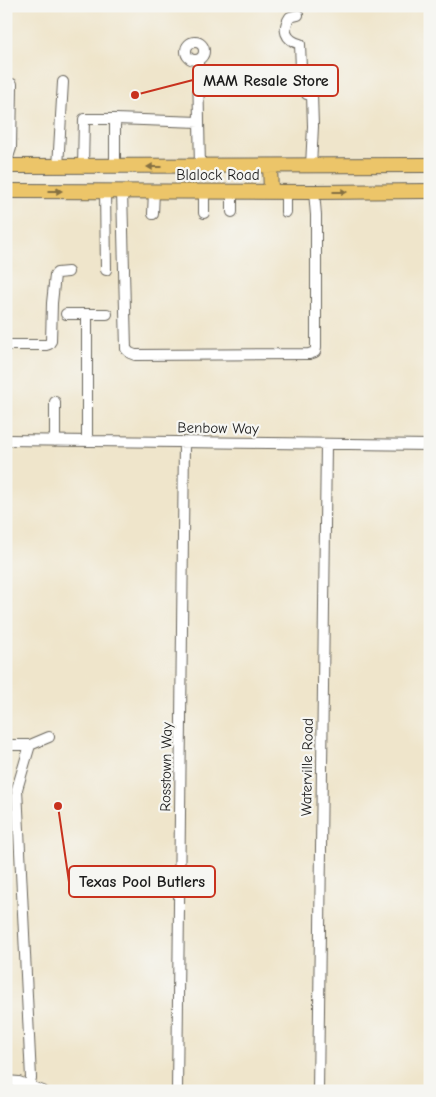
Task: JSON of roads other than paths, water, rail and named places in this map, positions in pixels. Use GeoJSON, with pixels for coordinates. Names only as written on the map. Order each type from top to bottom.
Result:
{"type":"FeatureCollection","features":[{"type":"Feature","properties":{"kind":"main road","name":"Blalock Road"},"geometry":{"type":"LineString","coordinates":[[6,166],[430,165]]}},
{"type":"Feature","properties":{"kind":"main road"},"geometry":{"type":"LineString","coordinates":[[270,166],[270,192]]}},
{"type":"Feature","properties":{"kind":"main road"},"geometry":{"type":"LineString","coordinates":[[115,167],[122,191]]}},
{"type":"Feature","properties":{"kind":"main road","name":"Blalock Road"},"geometry":{"type":"LineString","coordinates":[[6,191],[430,191]]}},
{"type":"Feature","properties":{"kind":"street"},"geometry":{"type":"LineString","coordinates":[[298,15],[290,17],[286,23],[286,31],[290,40],[300,44],[301,69],[307,94],[312,95],[311,166]]}},
{"type":"Feature","properties":{"kind":"street"},"geometry":{"type":"LineString","coordinates":[[200,166],[199,122],[205,56]]}},
{"type":"Feature","properties":{"kind":"street"},"geometry":{"type":"LineString","coordinates":[[58,167],[63,82]]}},
{"type":"Feature","properties":{"kind":"street"},"geometry":{"type":"LineString","coordinates":[[6,157],[8,157],[12,148],[12,84]]}},
{"type":"Feature","properties":{"kind":"street"},"geometry":{"type":"LineString","coordinates":[[83,167],[84,119],[199,122]]}},
{"type":"Feature","properties":{"kind":"street"},"geometry":{"type":"LineString","coordinates":[[115,119],[115,167]]}},
{"type":"Feature","properties":{"kind":"street"},"geometry":{"type":"LineString","coordinates":[[105,191],[106,270]]}},
{"type":"Feature","properties":{"kind":"street"},"geometry":{"type":"LineString","coordinates":[[122,191],[126,349],[135,355],[309,354],[315,352],[316,215],[314,192]]}},
{"type":"Feature","properties":{"kind":"street"},"geometry":{"type":"LineString","coordinates":[[153,214],[154,191]]}},
{"type":"Feature","properties":{"kind":"street"},"geometry":{"type":"LineString","coordinates":[[204,191],[204,213]]}},
{"type":"Feature","properties":{"kind":"street"},"geometry":{"type":"LineString","coordinates":[[232,192],[232,212]]}},
{"type":"Feature","properties":{"kind":"street"},"geometry":{"type":"LineString","coordinates":[[286,192],[286,212]]}},
{"type":"Feature","properties":{"kind":"street"},"geometry":{"type":"LineString","coordinates":[[6,345],[50,344],[55,275],[68,272]]}},
{"type":"Feature","properties":{"kind":"street"},"geometry":{"type":"LineString","coordinates":[[66,314],[107,314]]}},
{"type":"Feature","properties":{"kind":"street"},"geometry":{"type":"LineString","coordinates":[[87,314],[87,441]]}},
{"type":"Feature","properties":{"kind":"street"},"geometry":{"type":"LineString","coordinates":[[55,441],[56,402]]}},
{"type":"Feature","properties":{"kind":"street","name":"Benbow Way"},"geometry":{"type":"LineString","coordinates":[[6,440],[430,445]]}},
{"type":"Feature","properties":{"kind":"street","name":"Rosstown Way"},"geometry":{"type":"LineString","coordinates":[[178,1091],[184,443]]}},
{"type":"Feature","properties":{"kind":"street","name":"Waterville Road"},"geometry":{"type":"LineString","coordinates":[[318,1091],[326,444]]}},
{"type":"Feature","properties":{"kind":"street"},"geometry":{"type":"LineString","coordinates":[[6,745],[30,744],[48,737]]}},
{"type":"Feature","properties":{"kind":"street"},"geometry":{"type":"LineString","coordinates":[[29,1086],[31,1078],[17,789],[30,744]]}},
{"type":"Feature","properties":{"kind":"street"},"geometry":{"type":"LineString","coordinates":[[6,1081],[19,1082],[43,1091]]}},
{"type":"Feature","properties":{"kind":"place","name":"MAM Resale Store"},"geometry":{"type":"Point","coordinates":[135,95]}},
{"type":"Feature","properties":{"kind":"place","name":"Texas Pool Butlers"},"geometry":{"type":"Point","coordinates":[58,806]}}]}
